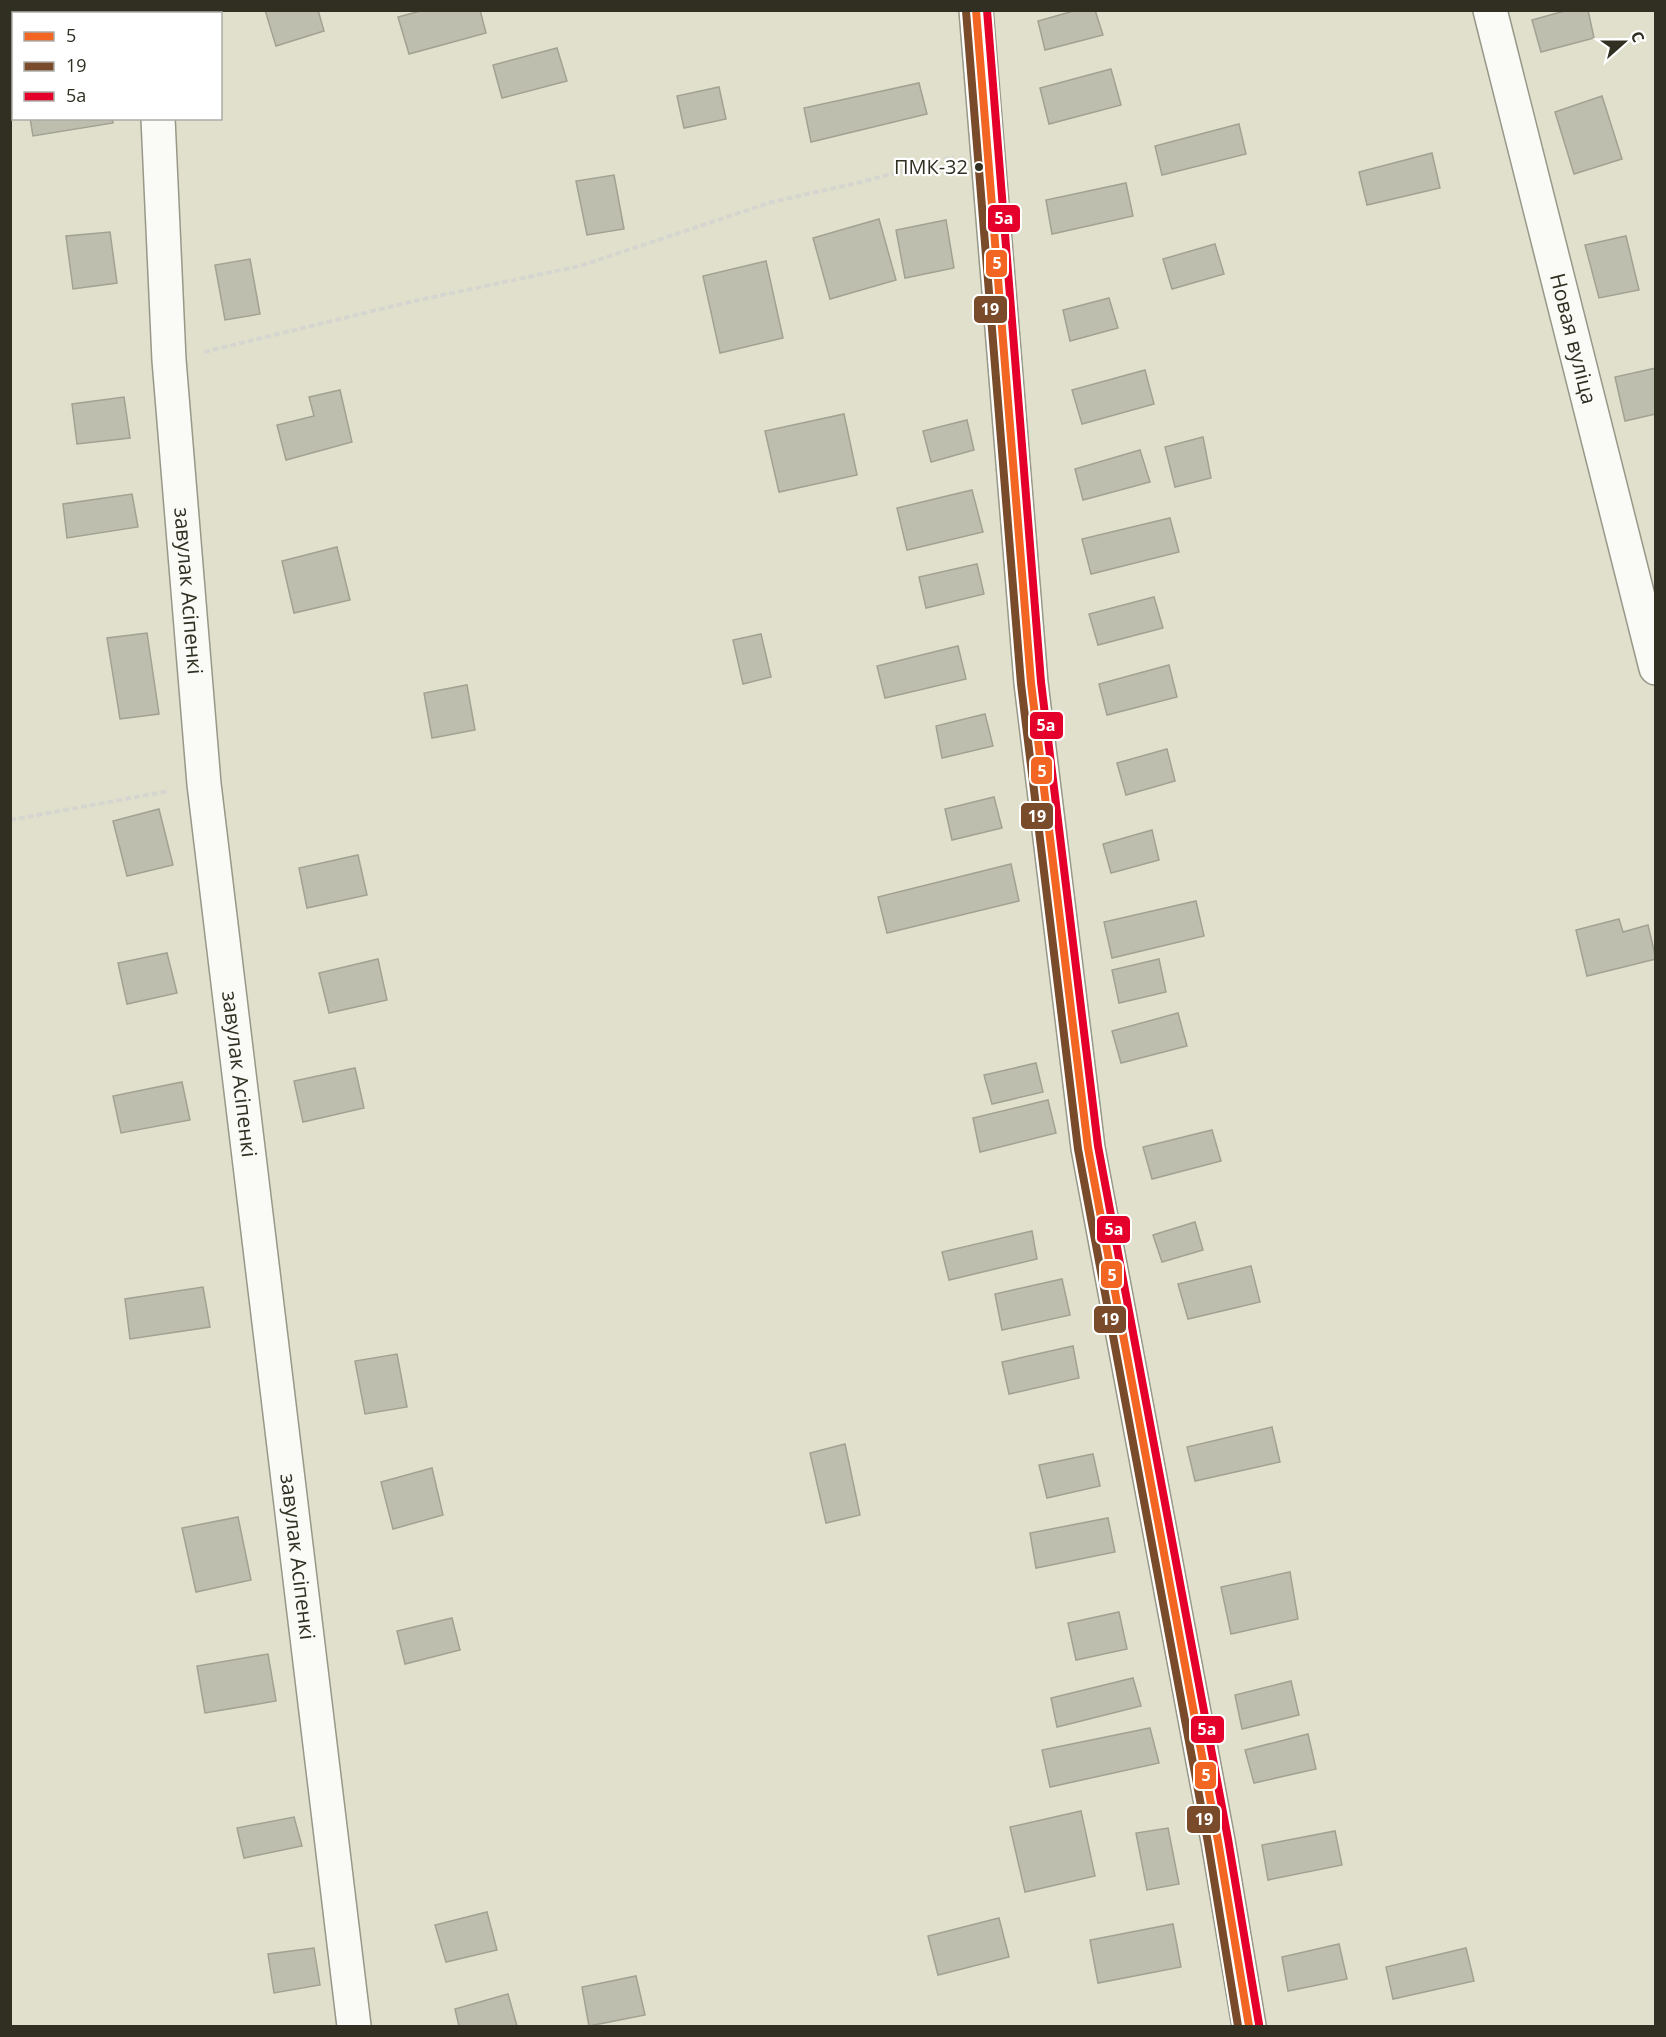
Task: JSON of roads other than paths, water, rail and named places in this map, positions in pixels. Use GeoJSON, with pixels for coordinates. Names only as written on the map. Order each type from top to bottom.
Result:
{"type":"FeatureCollection","features":[{"type":"Feature","properties":{"kind":"street"},"geometry":{"type":"LineString","coordinates":[[976,10],[1031,683],[1088,1148],[1218,1841],[1249,2026]]}},
{"type":"Feature","properties":{"kind":"street","name":"Новая вуліца"},"geometry":{"type":"LineString","coordinates":[[1490,10],[1656,668]]}},
{"type":"Feature","properties":{"kind":"street","name":"завулак Асіпенкі"},"geometry":{"type":"LineString","coordinates":[[158,120],[169,360],[204,784],[354,2026]]}},
{"type":"Feature","properties":{"kind":"place","name":"ПМК-32"},"geometry":{"type":"Point","coordinates":[979,167]}}]}
